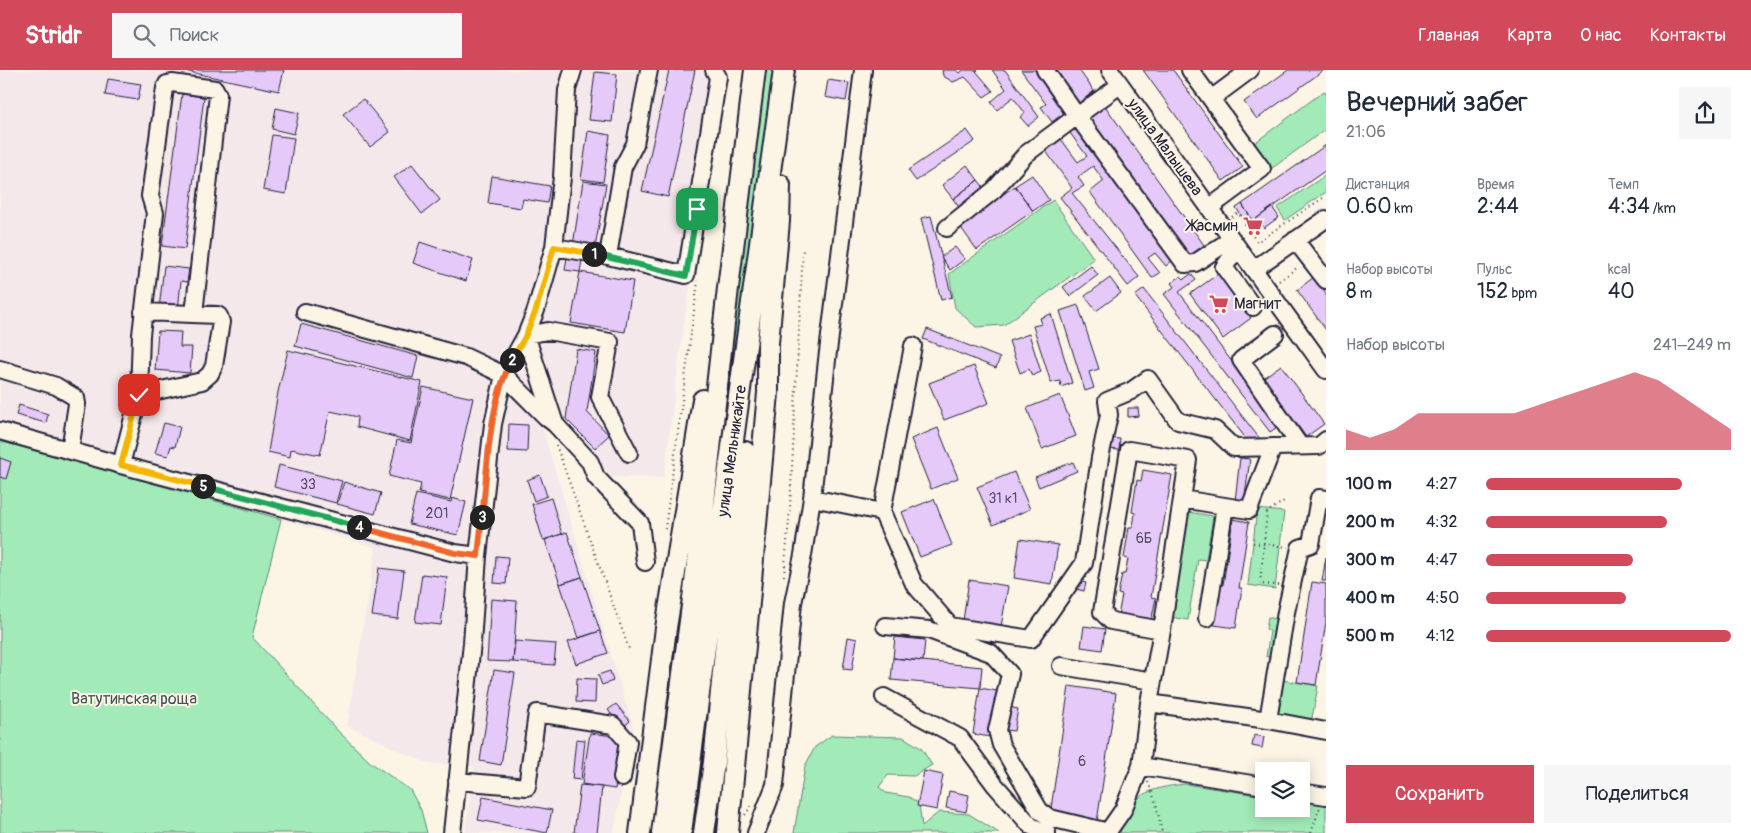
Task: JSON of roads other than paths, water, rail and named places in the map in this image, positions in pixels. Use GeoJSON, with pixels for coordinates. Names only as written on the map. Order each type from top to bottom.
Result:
{"type":"FeatureCollection","features":[{"type":"Feature","properties":{"kind":"main road","name":"улица Мельникайте"},"geometry":{"type":"LineString","coordinates":[[681,833],[704,584],[728,288],[756,70]]}},
{"type":"Feature","properties":{"kind":"main road","name":"улица Мельникайте"},"geometry":{"type":"LineString","coordinates":[[662,833],[754,290],[784,70]]}},
{"type":"Feature","properties":{"kind":"main road"},"geometry":{"type":"LineString","coordinates":[[728,833],[768,393],[768,343],[779,221],[781,151],[779,104]]}},
{"type":"Feature","properties":{"kind":"main road"},"geometry":{"type":"LineString","coordinates":[[640,833],[666,628],[696,439],[715,334],[728,288]]}},
{"type":"Feature","properties":{"kind":"main road"},"geometry":{"type":"LineString","coordinates":[[704,833],[714,762],[749,408],[754,290]]}},
{"type":"Feature","properties":{"kind":"street"},"geometry":{"type":"LineString","coordinates":[[452,833],[472,643],[478,556],[493,424],[504,375],[526,335],[536,310],[554,247],[562,177],[567,90],[573,70]]}},
{"type":"Feature","properties":{"kind":"street"},"geometry":{"type":"LineString","coordinates":[[608,256],[623,167],[634,144],[649,70]]}},
{"type":"Feature","properties":{"kind":"street"},"geometry":{"type":"LineString","coordinates":[[554,247],[608,256],[686,276],[718,77],[714,70]]}},
{"type":"Feature","properties":{"kind":"street"},"geometry":{"type":"LineString","coordinates":[[756,833],[775,785],[793,603],[812,498],[863,70]]}},
{"type":"Feature","properties":{"kind":"street"},"geometry":{"type":"LineString","coordinates":[[1045,70],[1186,264],[1195,263],[1235,244]]}},
{"type":"Feature","properties":{"kind":"street","name":"улица Малышева"},"geometry":{"type":"LineString","coordinates":[[1110,70],[1326,370]]}},
{"type":"Feature","properties":{"kind":"street"},"geometry":{"type":"LineString","coordinates":[[1190,70],[1262,169],[1209,208]]}},
{"type":"Feature","properties":{"kind":"street"},"geometry":{"type":"LineString","coordinates":[[1211,99],[1250,70]]}},
{"type":"Feature","properties":{"kind":"street"},"geometry":{"type":"LineString","coordinates":[[121,465],[139,395],[140,335],[155,213],[150,196],[165,88],[167,84],[172,82],[215,89],[218,92],[194,314]]}},
{"type":"Feature","properties":{"kind":"street"},"geometry":{"type":"LineString","coordinates":[[947,228],[994,190],[1026,154],[1120,85]]}},
{"type":"Feature","properties":{"kind":"street"},"geometry":{"type":"LineString","coordinates":[[1254,269],[1326,219]]}},
{"type":"Feature","properties":{"kind":"street"},"geometry":{"type":"LineString","coordinates":[[1295,240],[1326,280]]}},
{"type":"Feature","properties":{"kind":"street"},"geometry":{"type":"LineString","coordinates":[[1235,244],[1224,267],[1253,307]]}},
{"type":"Feature","properties":{"kind":"street"},"geometry":{"type":"LineString","coordinates":[[139,395],[202,381],[210,374],[214,366],[221,319],[217,315],[143,312]]}},
{"type":"Feature","properties":{"kind":"street"},"geometry":{"type":"LineString","coordinates":[[305,312],[466,356],[504,375],[555,424],[590,462],[596,477],[640,523],[645,562]]}},
{"type":"Feature","properties":{"kind":"street"},"geometry":{"type":"LineString","coordinates":[[526,335],[548,331],[610,342],[600,397],[629,453]]}},
{"type":"Feature","properties":{"kind":"street"},"geometry":{"type":"LineString","coordinates":[[1275,334],[1241,360],[1300,446]]}},
{"type":"Feature","properties":{"kind":"street"},"geometry":{"type":"LineString","coordinates":[[526,335],[555,424]]}},
{"type":"Feature","properties":{"kind":"street"},"geometry":{"type":"LineString","coordinates":[[913,346],[882,512],[914,584],[950,626],[1030,639],[1084,563],[1100,458],[1109,415],[1107,402],[1131,391],[1148,379],[1178,421],[1216,430],[1234,448],[1319,446],[1326,440]]}},
{"type":"Feature","properties":{"kind":"street"},"geometry":{"type":"LineString","coordinates":[[0,369],[56,386],[76,398],[77,404],[70,450]]}},
{"type":"Feature","properties":{"kind":"street"},"geometry":{"type":"LineString","coordinates":[[0,431],[121,465],[455,553],[478,556]]}},
{"type":"Feature","properties":{"kind":"street"},"geometry":{"type":"LineString","coordinates":[[1182,499],[1249,510],[1274,447]]}},
{"type":"Feature","properties":{"kind":"street"},"geometry":{"type":"LineString","coordinates":[[885,626],[929,630],[991,653],[1010,674],[998,730],[1001,745],[1040,811],[1050,818],[1108,832],[1123,810],[1143,770],[1149,703],[1162,630],[1188,460],[1129,450],[1102,612],[1111,621],[1162,630]]}},
{"type":"Feature","properties":{"kind":"street"},"geometry":{"type":"LineString","coordinates":[[812,498],[882,512]]}},
{"type":"Feature","properties":{"kind":"street"},"geometry":{"type":"LineString","coordinates":[[1268,720],[1286,612],[1300,548],[1311,544],[1319,498],[1326,499]]}},
{"type":"Feature","properties":{"kind":"street"},"geometry":{"type":"LineString","coordinates":[[1207,618],[1225,506]]}},
{"type":"Feature","properties":{"kind":"street"},"geometry":{"type":"LineString","coordinates":[[1061,666],[1153,681]]}},
{"type":"Feature","properties":{"kind":"street"},"geometry":{"type":"LineString","coordinates":[[884,697],[960,738],[1031,826],[1048,833]]}},
{"type":"Feature","properties":{"kind":"street"},"geometry":{"type":"LineString","coordinates":[[1149,703],[1268,720],[1326,731]]}},
{"type":"Feature","properties":{"kind":"street"},"geometry":{"type":"LineString","coordinates":[[457,781],[527,787],[537,712],[613,725],[628,742],[622,778]]}},
{"type":"Feature","properties":{"kind":"street"},"geometry":{"type":"LineString","coordinates":[[1143,770],[1255,785]]}},
{"type":"Feature","properties":{"kind":"street"},"geometry":{"type":"LineString","coordinates":[[1310,795],[1324,799]]}},
{"type":"Feature","properties":{"kind":"place","name":"Жасмин"},"geometry":{"type":"Point","coordinates":[1253,226]}},
{"type":"Feature","properties":{"kind":"place","name":"Магнит"},"geometry":{"type":"Point","coordinates":[1219,304]}},
{"type":"Feature","properties":{"kind":"park label","name":"Ватутинская роща"},"geometry":{"type":"Point","coordinates":[134,699]}}]}
